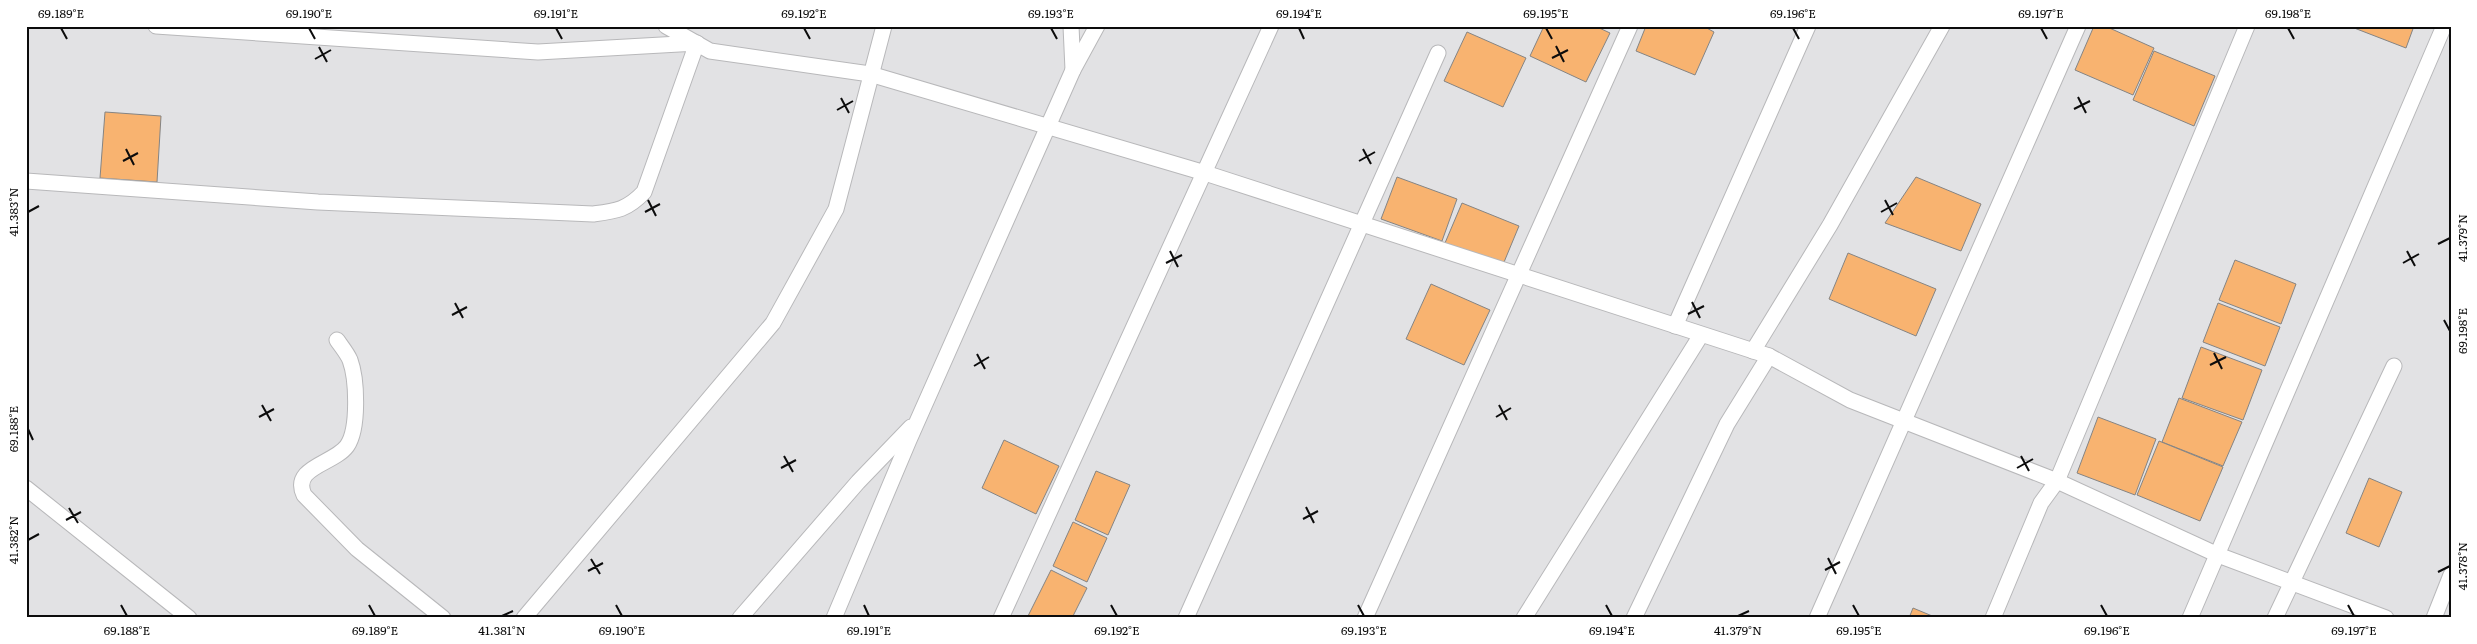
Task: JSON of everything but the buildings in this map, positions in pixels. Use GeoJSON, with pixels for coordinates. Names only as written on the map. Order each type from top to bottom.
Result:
{"type":"FeatureCollection","features":[{"type":"Feature","properties":{"kind":"street"},"geometry":{"type":"LineString","coordinates":[[156,26],[538,52],[697,43]]}},
{"type":"Feature","properties":{"kind":"street"},"geometry":{"type":"LineString","coordinates":[[666,26],[710,51],[870,74],[1205,173],[1769,356],[1850,400],[2057,482],[2218,555],[2386,618]]}},
{"type":"Feature","properties":{"kind":"street"},"geometry":{"type":"LineString","coordinates":[[524,618],[773,323],[836,209],[884,26]]}},
{"type":"Feature","properties":{"kind":"street"},"geometry":{"type":"LineString","coordinates":[[1071,26],[1074,70]]}},
{"type":"Feature","properties":{"kind":"street"},"geometry":{"type":"LineString","coordinates":[[834,618],[919,419],[1074,70],[1097,26]]}},
{"type":"Feature","properties":{"kind":"street"},"geometry":{"type":"LineString","coordinates":[[1002,618],[1271,26]]}},
{"type":"Feature","properties":{"kind":"street"},"geometry":{"type":"LineString","coordinates":[[1365,618],[1630,26]]}},
{"type":"Feature","properties":{"kind":"street"},"geometry":{"type":"LineString","coordinates":[[1675,326],[1808,26]]}},
{"type":"Feature","properties":{"kind":"street"},"geometry":{"type":"LineString","coordinates":[[1753,351],[1830,225],[1942,26]]}},
{"type":"Feature","properties":{"kind":"street"},"geometry":{"type":"LineString","coordinates":[[1816,618],[2078,26]]}},
{"type":"Feature","properties":{"kind":"street"},"geometry":{"type":"LineString","coordinates":[[1993,618],[2041,503],[2057,482],[2247,26]]}},
{"type":"Feature","properties":{"kind":"street"},"geometry":{"type":"LineString","coordinates":[[2190,618],[2444,26]]}},
{"type":"Feature","properties":{"kind":"street"},"geometry":{"type":"LineString","coordinates":[[26,181],[318,202],[593,214],[619,210],[632,205],[644,192],[697,43]]}},
{"type":"Feature","properties":{"kind":"street"},"geometry":{"type":"LineString","coordinates":[[1186,618],[1438,53]]}},
{"type":"Feature","properties":{"kind":"street"},"geometry":{"type":"LineString","coordinates":[[1524,618],[1701,334]]}},
{"type":"Feature","properties":{"kind":"street"},"geometry":{"type":"LineString","coordinates":[[337,340],[350,359],[355,387],[356,410],[351,434],[348,445],[342,452],[308,472],[302,479],[300,488],[304,495],[357,549],[443,618]]}},
{"type":"Feature","properties":{"kind":"street"},"geometry":{"type":"LineString","coordinates":[[1634,618],[1727,424],[1769,356]]}},
{"type":"Feature","properties":{"kind":"street"},"geometry":{"type":"LineString","coordinates":[[2275,618],[2394,366]]}},
{"type":"Feature","properties":{"kind":"street"},"geometry":{"type":"LineString","coordinates":[[740,618],[858,482],[919,419]]}},
{"type":"Feature","properties":{"kind":"street"},"geometry":{"type":"LineString","coordinates":[[26,488],[189,618]]}},
{"type":"Feature","properties":{"kind":"street"},"geometry":{"type":"LineString","coordinates":[[2434,618],[2451,575]]}}]}
